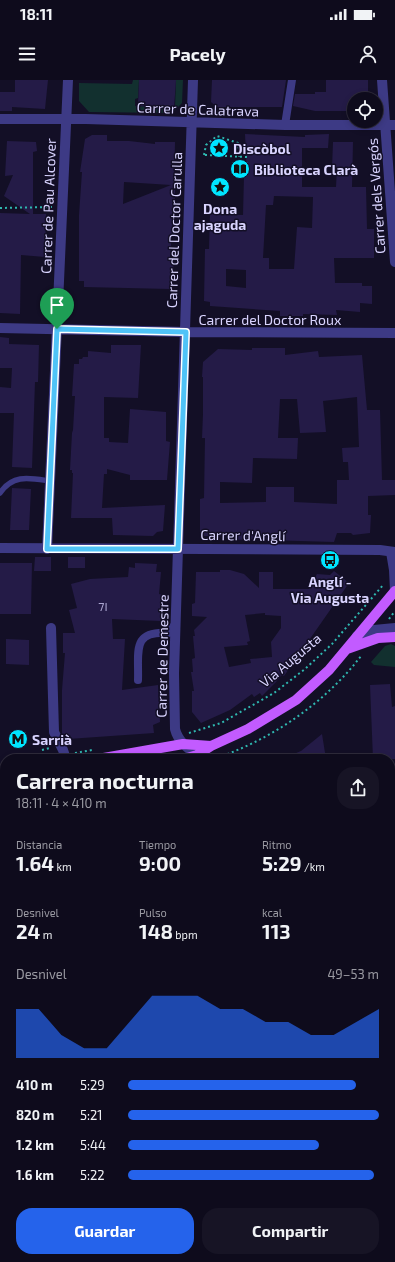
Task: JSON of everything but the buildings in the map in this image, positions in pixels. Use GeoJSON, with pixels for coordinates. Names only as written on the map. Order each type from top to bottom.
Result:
{"type":"FeatureCollection","features":[{"type":"Feature","properties":{"kind":"main road"},"geometry":{"type":"LineString","coordinates":[[199,754],[211,746],[235,736],[265,720],[296,700],[322,678],[395,591]]}},
{"type":"Feature","properties":{"kind":"main road"},"geometry":{"type":"LineString","coordinates":[[347,649],[378,638],[395,636]]}},
{"type":"Feature","properties":{"kind":"main road"},"geometry":{"type":"LineString","coordinates":[[126,754],[183,744],[211,746]]}},
{"type":"Feature","properties":{"kind":"street","name":"Carrer de Pau Alcover"},"geometry":{"type":"LineString","coordinates":[[47,549],[68,80]]}},
{"type":"Feature","properties":{"kind":"street","name":"Carrer del Doctor Carulla"},"geometry":{"type":"LineString","coordinates":[[178,549],[193,80]]}},
{"type":"Feature","properties":{"kind":"street"},"geometry":{"type":"LineString","coordinates":[[286,125],[292,80]]}},
{"type":"Feature","properties":{"kind":"street","name":"Carrer dels Vergós"},"geometry":{"type":"LineString","coordinates":[[382,80],[390,124],[395,262]]}},
{"type":"Feature","properties":{"kind":"street","name":"Carrer de Calatrava"},"geometry":{"type":"LineString","coordinates":[[0,119],[286,125],[390,124]]}},
{"type":"Feature","properties":{"kind":"street","name":"Carrer del Doctor Roux"},"geometry":{"type":"LineString","coordinates":[[0,328],[186,332],[395,333]]}},
{"type":"Feature","properties":{"kind":"street","name":"Carrer d'Anglí"},"geometry":{"type":"LineString","coordinates":[[0,548],[380,550],[393,552],[395,591]]}},
{"type":"Feature","properties":{"kind":"street","name":"Carrer de Demestre"},"geometry":{"type":"LineString","coordinates":[[178,549],[174,673],[175,730],[176,735],[183,744],[196,754]]}},
{"type":"Feature","properties":{"kind":"street"},"geometry":{"type":"LineString","coordinates":[[138,680],[139,646],[142,638],[150,632],[169,632],[175,624]]}},
{"type":"Feature","properties":{"kind":"street"},"geometry":{"type":"LineString","coordinates":[[51,628],[55,736],[65,754]]}},
{"type":"Feature","properties":{"kind":"street"},"geometry":{"type":"LineString","coordinates":[[357,636],[374,630],[395,628]]}},
{"type":"Feature","properties":{"kind":"lane"},"geometry":{"type":"LineString","coordinates":[[0,493],[7,484],[20,478],[50,480]]}},
{"type":"Feature","properties":{"kind":"path"},"geometry":{"type":"LineString","coordinates":[[239,157],[238,143],[217,136],[206,145],[205,155],[239,157],[247,157]]}},
{"type":"Feature","properties":{"kind":"path"},"geometry":{"type":"LineString","coordinates":[[0,208],[56,207]]}},
{"type":"Feature","properties":{"kind":"path","name":"Via Augusta"},"geometry":{"type":"LineString","coordinates":[[190,733],[221,723],[274,693],[305,669],[332,644],[385,583]]}},
{"type":"Feature","properties":{"kind":"path"},"geometry":{"type":"LineString","coordinates":[[42,750],[52,748]]}},
{"type":"Feature","properties":{"kind":"green space"},"geometry":{"type":"Polygon","coordinates":[[[133,80],[139,80],[138,98],[135,99],[135,106],[175,108],[176,80],[183,80],[182,103],[172,113],[89,112],[79,101],[79,83],[132,84],[133,80]]]}},
{"type":"Feature","properties":{"kind":"green space"},"geometry":{"type":"Polygon","coordinates":[[[391,644],[395,646],[395,667],[374,665],[371,662],[385,646],[391,644]]]}},
{"type":"Feature","properties":{"kind":"place","name":"Discòbol"},"geometry":{"type":"Point","coordinates":[219,148]}},
{"type":"Feature","properties":{"kind":"place","name":"Biblioteca Clarà"},"geometry":{"type":"Point","coordinates":[240,169]}},
{"type":"Feature","properties":{"kind":"place","name":"Dona ajaguda"},"geometry":{"type":"Point","coordinates":[220,187]}},
{"type":"Feature","properties":{"kind":"place","name":"Anglí - Via Augusta"},"geometry":{"type":"Point","coordinates":[330,560]}},
{"type":"Feature","properties":{"kind":"place","name":"Sarrià"},"geometry":{"type":"Point","coordinates":[18,739]}},
{"type":"Feature","properties":{"kind":"route"},"geometry":{"type":"LineString","coordinates":[[57,329],[186,332],[178,549],[47,549],[57,329]]}}]}
